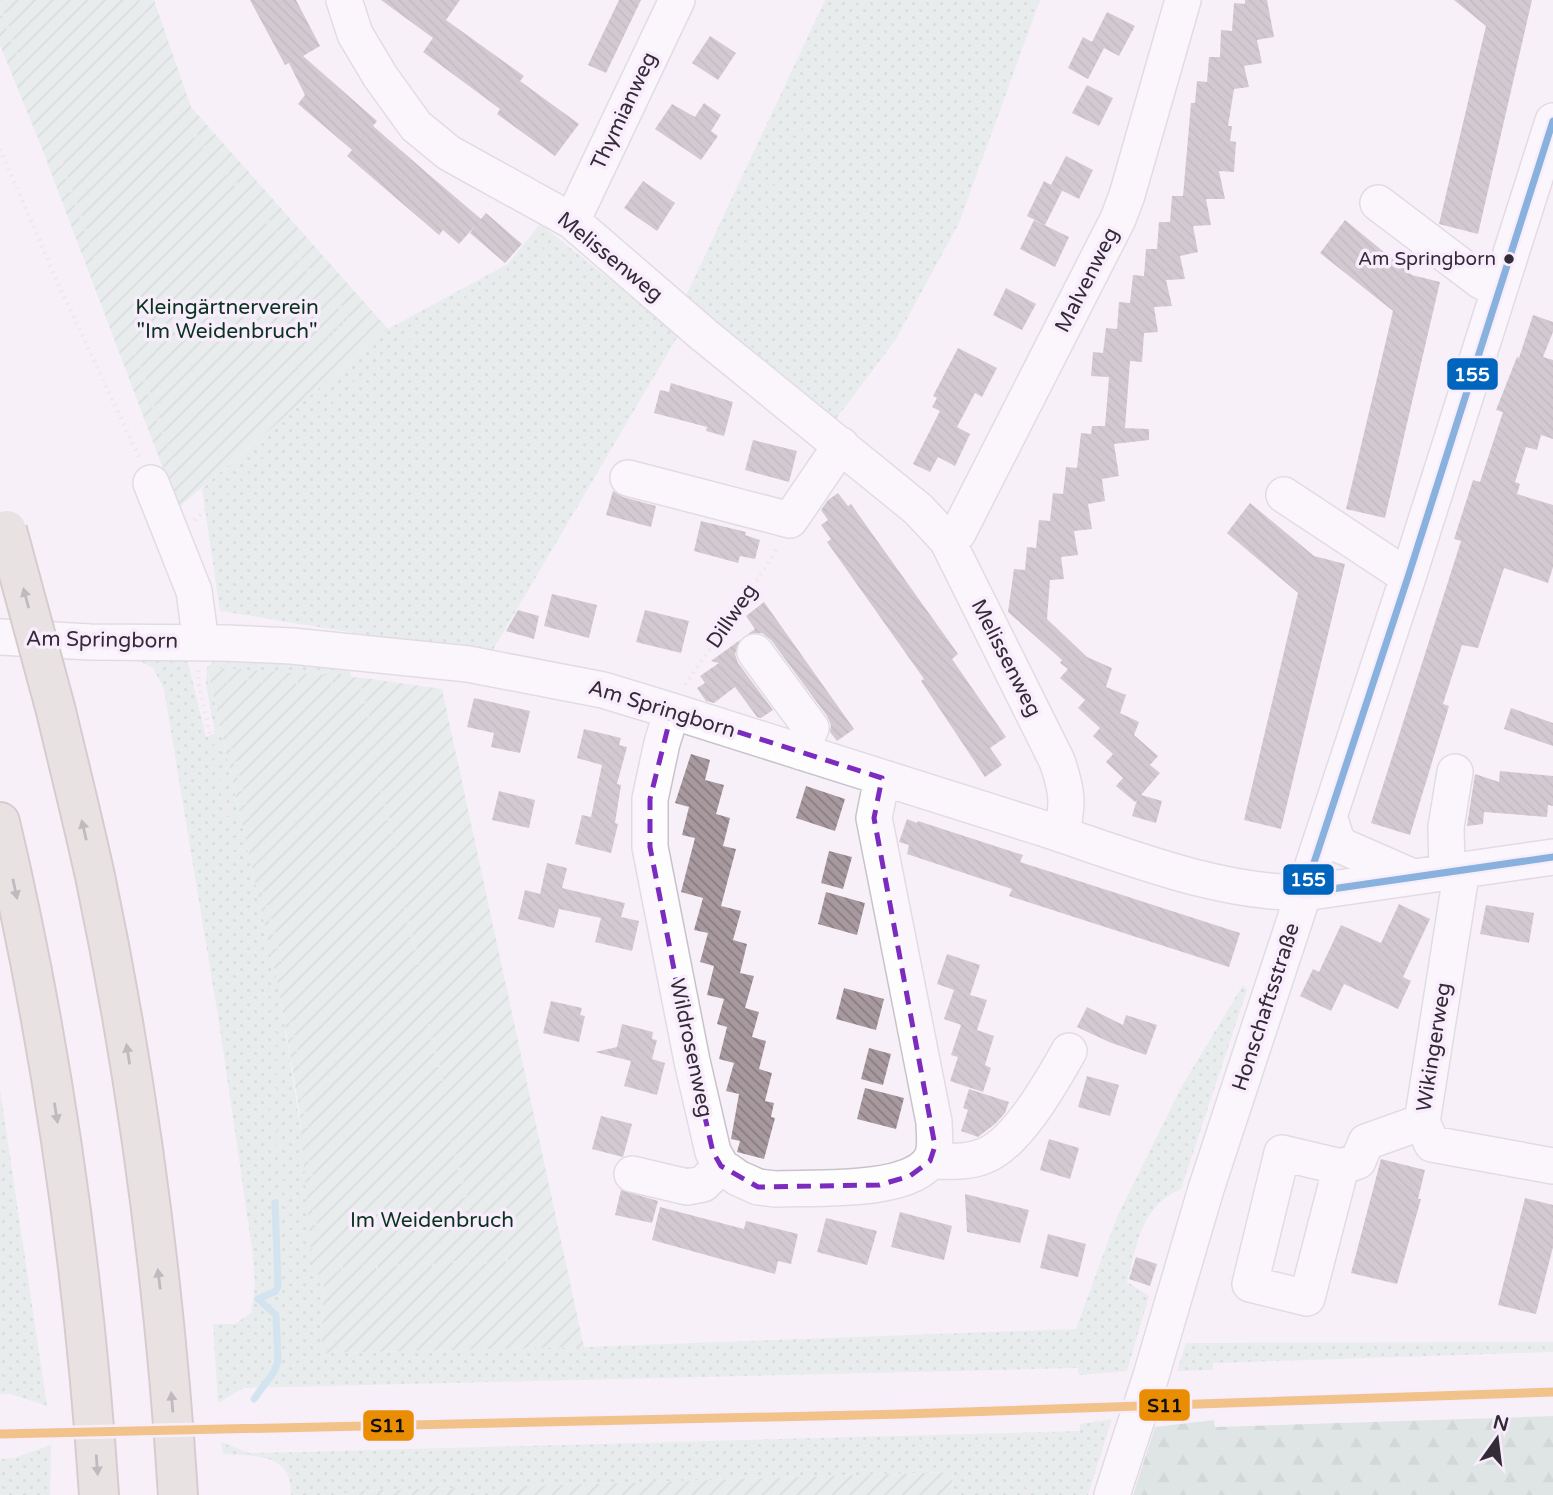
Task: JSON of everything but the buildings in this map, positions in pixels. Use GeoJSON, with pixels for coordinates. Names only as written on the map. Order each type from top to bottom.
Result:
{"type":"FeatureCollection","features":[{"type":"Feature","properties":{"kind":"highway"},"geometry":{"type":"LineString","coordinates":[[4,519],[56,711],[95,876],[127,1048],[149,1189],[167,1347],[178,1495]]}},
{"type":"Feature","properties":{"kind":"highway"},"geometry":{"type":"LineString","coordinates":[[0,822],[48,1058],[69,1198],[87,1349],[99,1495]]}},
{"type":"Feature","properties":{"kind":"street","name":"Melissenweg"},"geometry":{"type":"LineString","coordinates":[[344,0],[355,34],[380,76],[416,126],[449,153],[572,221],[704,335],[918,509],[947,540],[1057,761],[1066,785],[1067,802],[1061,834]]}},
{"type":"Feature","properties":{"kind":"street","name":"Thymianweg"},"geometry":{"type":"LineString","coordinates":[[572,221],[677,0]]}},
{"type":"Feature","properties":{"kind":"street","name":"Malvenweg"},"geometry":{"type":"LineString","coordinates":[[947,540],[958,533],[1118,219],[1183,0]]}},
{"type":"Feature","properties":{"kind":"street","name":"Honschaftsstraße"},"geometry":{"type":"LineString","coordinates":[[1112,1495],[1151,1376],[1206,1189],[1408,577],[1499,289],[1543,186],[1553,121]]}},
{"type":"Feature","properties":{"kind":"street"},"geometry":{"type":"LineString","coordinates":[[1378,203],[1481,282],[1499,289]]}},
{"type":"Feature","properties":{"kind":"street"},"geometry":{"type":"LineString","coordinates":[[628,478],[790,520],[841,445]]}},
{"type":"Feature","properties":{"kind":"street"},"geometry":{"type":"LineString","coordinates":[[151,483],[194,591],[201,643]]}},
{"type":"Feature","properties":{"kind":"street"},"geometry":{"type":"LineString","coordinates":[[1284,495],[1408,577]]}},
{"type":"Feature","properties":{"kind":"street","name":"Am Springborn"},"geometry":{"type":"LineString","coordinates":[[0,637],[90,642],[292,646],[359,669],[468,664],[555,679],[672,711],[1140,861],[1244,889],[1304,893],[1553,857]]}},
{"type":"Feature","properties":{"kind":"street"},"geometry":{"type":"LineString","coordinates":[[755,652],[811,729],[802,752]]}},
{"type":"Feature","properties":{"kind":"street","name":"Wildrosenweg"},"geometry":{"type":"LineString","coordinates":[[672,711],[650,799],[650,847],[692,1061],[713,1152],[721,1166]]}},
{"type":"Feature","properties":{"kind":"street","name":"Wikingerweg"},"geometry":{"type":"LineString","coordinates":[[1455,772],[1441,872],[1422,1122],[1432,1144],[1553,1167]]}},
{"type":"Feature","properties":{"kind":"street"},"geometry":{"type":"LineString","coordinates":[[632,1174],[687,1187],[703,1184],[721,1166],[758,1187],[775,1189],[879,1185],[910,1176],[930,1161],[935,1146],[934,1122],[874,818],[882,778]]}},
{"type":"Feature","properties":{"kind":"street"},"geometry":{"type":"LineString","coordinates":[[1329,816],[1336,838],[1342,846],[1441,872]]}},
{"type":"Feature","properties":{"kind":"street"},"geometry":{"type":"LineString","coordinates":[[930,1161],[964,1162],[987,1156],[1013,1135],[1037,1105],[1069,1051]]}},
{"type":"Feature","properties":{"kind":"street"},"geometry":{"type":"LineString","coordinates":[[1341,1167],[1358,1161],[1366,1142],[1422,1122]]}},
{"type":"Feature","properties":{"kind":"path"},"geometry":{"type":"LineString","coordinates":[[141,0],[181,119],[384,357]]}},
{"type":"Feature","properties":{"kind":"path"},"geometry":{"type":"LineString","coordinates":[[704,335],[860,0]]}},
{"type":"Feature","properties":{"kind":"path"},"geometry":{"type":"LineString","coordinates":[[0,8],[186,488],[349,318]]}},
{"type":"Feature","properties":{"kind":"path"},"geometry":{"type":"LineString","coordinates":[[0,149],[57,281],[151,483]]}},
{"type":"Feature","properties":{"kind":"path"},"geometry":{"type":"LineString","coordinates":[[196,519],[384,357],[557,237],[572,221]]}},
{"type":"Feature","properties":{"kind":"path","name":"Dillweg"},"geometry":{"type":"LineString","coordinates":[[672,711],[682,690],[766,567],[790,520]]}},
{"type":"Feature","properties":{"kind":"path"},"geometry":{"type":"LineString","coordinates":[[201,643],[197,655],[199,685],[273,1020],[279,1071],[271,1107],[292,1229],[292,1299],[296,1362]]}},
{"type":"Feature","properties":{"kind":"path"},"geometry":{"type":"LineString","coordinates":[[478,1262],[359,669],[232,680],[220,694],[287,993],[305,1112],[319,1260],[327,1269],[516,1261]]}},
{"type":"Feature","properties":{"kind":"path"},"geometry":{"type":"LineString","coordinates":[[1026,1495],[1029,1482]]}},
{"type":"Feature","properties":{"kind":"highlighted area"},"geometry":{"type":"Polygon","coordinates":[[[672,711],[882,778],[874,818],[935,1146],[930,1161],[910,1176],[879,1185],[758,1187],[721,1166],[713,1152],[692,1061],[650,847],[650,799],[672,711]]]}},
{"type":"Feature","properties":{"kind":"green space","name":"Kleingärtnerverein \"Im Weidenbruch\""},"geometry":{"type":"Polygon","coordinates":[[[0,0],[154,0],[191,107],[388,329],[178,508],[0,45],[0,0]]]}},
{"type":"Feature","properties":{"kind":"green space"},"geometry":{"type":"Polygon","coordinates":[[[825,0],[1040,0],[959,223],[896,339],[836,419],[685,298],[825,0]]]}},
{"type":"Feature","properties":{"kind":"green space"},"geometry":{"type":"Polygon","coordinates":[[[540,224],[679,334],[490,655],[220,611],[202,488],[388,329],[508,264],[540,224]]]}},
{"type":"Feature","properties":{"kind":"green space"},"geometry":{"type":"Polygon","coordinates":[[[186,654],[206,737],[215,733],[206,685],[207,667],[221,655],[346,662],[352,678],[207,668],[279,989],[324,1279],[321,1353],[584,1347],[1076,1329],[1117,1217],[1182,1086],[1243,985],[1247,990],[1181,1189],[1157,1206],[1149,1216],[1138,1240],[1127,1282],[1149,1296],[1127,1371],[1079,1375],[1078,1368],[243,1388],[218,1403],[213,1324],[235,1324],[251,1313],[255,1286],[253,1256],[221,1035],[164,689],[153,668],[141,662],[94,657],[186,654]]]}},
{"type":"Feature","properties":{"kind":"green space","name":"Im Weidenbruch"},"geometry":{"type":"Polygon","coordinates":[[[207,667],[365,678],[442,689],[584,1347],[321,1353],[324,1279],[313,1270],[299,1109],[279,989],[207,667]]]}},
{"type":"Feature","properties":{"kind":"green space"},"geometry":{"type":"Polygon","coordinates":[[[0,1089],[47,1406],[11,1394],[0,1394],[0,1089]]]}},
{"type":"Feature","properties":{"kind":"green space"},"geometry":{"type":"Polygon","coordinates":[[[1553,1342],[1553,1352],[1213,1363],[1213,1370],[1177,1371],[1186,1343],[1553,1342]]]}},
{"type":"Feature","properties":{"kind":"green space"},"geometry":{"type":"Polygon","coordinates":[[[1553,1416],[1553,1495],[1133,1495],[1155,1427],[1214,1420],[1215,1427],[1553,1416]]]}},
{"type":"Feature","properties":{"kind":"green space"},"geometry":{"type":"Polygon","coordinates":[[[1112,1419],[1088,1495],[951,1495],[953,1472],[496,1487],[496,1495],[460,1495],[457,1488],[345,1491],[345,1495],[291,1495],[290,1481],[279,1464],[259,1457],[223,1454],[221,1442],[249,1453],[301,1452],[1080,1431],[1080,1424],[1112,1419]]]}},
{"type":"Feature","properties":{"kind":"green space"},"geometry":{"type":"Polygon","coordinates":[[[51,1445],[50,1495],[0,1495],[0,1459],[14,1458],[51,1445]]]}},
{"type":"Feature","properties":{"kind":"green space"},"geometry":{"type":"Polygon","coordinates":[[[953,1472],[951,1495],[496,1495],[496,1487],[953,1472]]]}},
{"type":"Feature","properties":{"kind":"green space"},"geometry":{"type":"Polygon","coordinates":[[[458,1488],[460,1495],[345,1495],[344,1491],[458,1488]]]}},
{"type":"Feature","properties":{"kind":"waterway"},"geometry":{"type":"LineString","coordinates":[[254,1399],[274,1372],[278,1361],[276,1315],[258,1299],[276,1291],[278,1285],[275,1203]]}},
{"type":"Feature","properties":{"kind":"transit line","name":"155"},"geometry":{"type":"LineString","coordinates":[[1553,121],[1304,893],[1553,857]]}},
{"type":"Feature","properties":{"kind":"transit line","name":"S11"},"geometry":{"type":"LineString","coordinates":[[0,1434],[904,1414],[1553,1392]]}},
{"type":"Feature","properties":{"kind":"place","name":"Am Springborn"},"geometry":{"type":"Point","coordinates":[1509,259]}}]}
